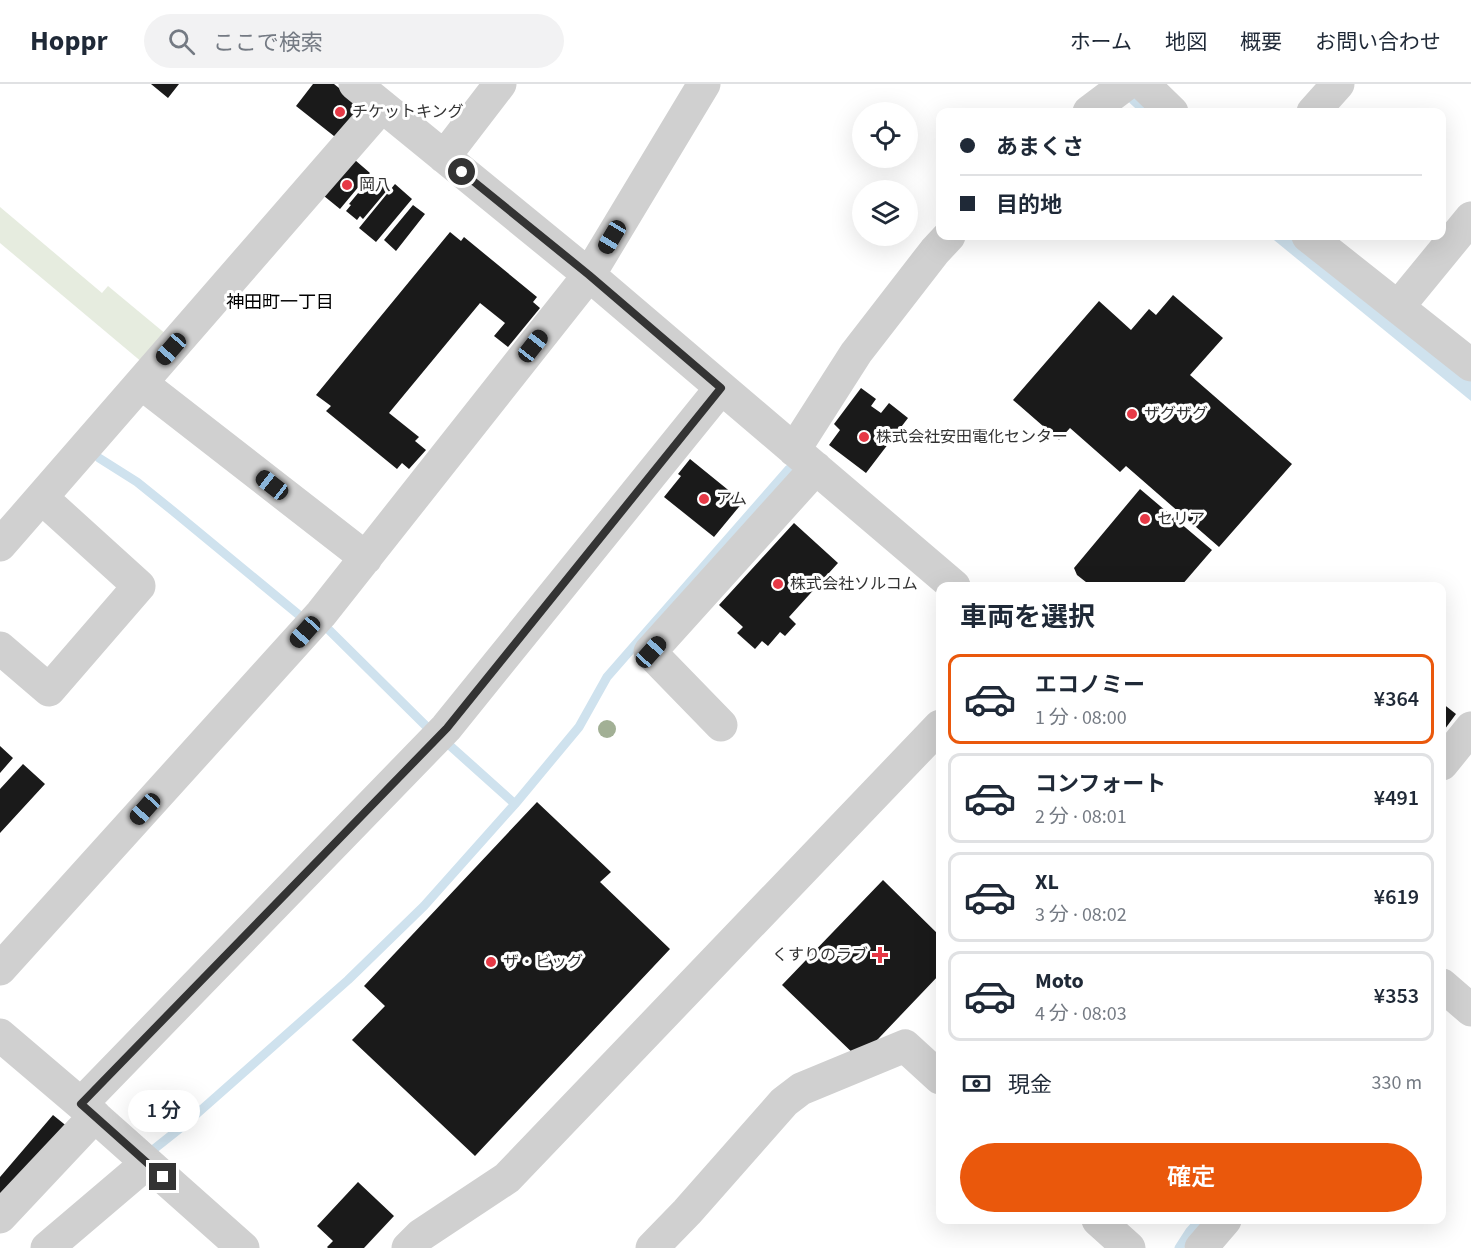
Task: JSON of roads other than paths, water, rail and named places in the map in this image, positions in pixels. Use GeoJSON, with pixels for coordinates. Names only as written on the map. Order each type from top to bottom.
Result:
{"type":"FeatureCollection","features":[{"type":"Feature","properties":{"kind":"street"},"geometry":{"type":"LineString","coordinates":[[355,84],[589,275],[949,582]]}},
{"type":"Feature","properties":{"kind":"street"},"geometry":{"type":"LineString","coordinates":[[444,157],[500,84]]}},
{"type":"Feature","properties":{"kind":"street"},"geometry":{"type":"LineString","coordinates":[[0,969],[321,614],[366,558],[589,275],[705,84]]}},
{"type":"Feature","properties":{"kind":"street"},"geometry":{"type":"LineString","coordinates":[[1317,108],[1338,84]]}},
{"type":"Feature","properties":{"kind":"street"},"geometry":{"type":"LineString","coordinates":[[1095,108],[1129,86],[1165,108]]}},
{"type":"Feature","properties":{"kind":"street"},"geometry":{"type":"LineString","coordinates":[[0,545],[382,106]]}},
{"type":"Feature","properties":{"kind":"street"},"geometry":{"type":"LineString","coordinates":[[1398,307],[1471,219]]}},
{"type":"Feature","properties":{"kind":"street"},"geometry":{"type":"LineString","coordinates":[[721,725],[651,652],[805,459],[856,353],[945,240]]}},
{"type":"Feature","properties":{"kind":"street"},"geometry":{"type":"LineString","coordinates":[[1313,240],[1471,365]]}},
{"type":"Feature","properties":{"kind":"street"},"geometry":{"type":"LineString","coordinates":[[141,383],[366,558]]}},
{"type":"Feature","properties":{"kind":"street"},"geometry":{"type":"LineString","coordinates":[[0,1217],[88,1110],[447,728],[721,388]]}},
{"type":"Feature","properties":{"kind":"street"},"geometry":{"type":"LineString","coordinates":[[0,648],[49,690],[140,586],[42,498]]}},
{"type":"Feature","properties":{"kind":"street"},"geometry":{"type":"LineString","coordinates":[[1446,759],[1471,728]]}},
{"type":"Feature","properties":{"kind":"street"},"geometry":{"type":"LineString","coordinates":[[408,1248],[421,1235],[507,1178],[936,730]]}},
{"type":"Feature","properties":{"kind":"street"},"geometry":{"type":"LineString","coordinates":[[0,1035],[243,1248]]}},
{"type":"Feature","properties":{"kind":"street"},"geometry":{"type":"LineString","coordinates":[[652,1248],[687,1212],[784,1102],[801,1089],[905,1046],[936,1074]]}},
{"type":"Feature","properties":{"kind":"street"},"geometry":{"type":"LineString","coordinates":[[48,1248],[147,1162]]}},
{"type":"Feature","properties":{"kind":"street"},"geometry":{"type":"LineString","coordinates":[[1102,1224],[1129,1248]]}},
{"type":"Feature","properties":{"kind":"street"},"geometry":{"type":"LineString","coordinates":[[1201,1248],[1222,1224]]}},
{"type":"Feature","properties":{"kind":"water"},"geometry":{"type":"Polygon","coordinates":[[[1274,240],[1299,240],[1411,330],[1471,381],[1471,401],[1274,240]]]}},
{"type":"Feature","properties":{"kind":"waterway"},"geometry":{"type":"LineString","coordinates":[[1126,90],[1142,108]]}},
{"type":"Feature","properties":{"kind":"waterway"},"geometry":{"type":"LineString","coordinates":[[99,458],[137,482],[299,615]]}},
{"type":"Feature","properties":{"kind":"waterway"},"geometry":{"type":"LineString","coordinates":[[149,1153],[183,1126],[348,980],[424,906],[515,804],[579,727],[607,677],[789,469]]}},
{"type":"Feature","properties":{"kind":"waterway"},"geometry":{"type":"LineString","coordinates":[[327,628],[428,728]]}},
{"type":"Feature","properties":{"kind":"waterway"},"geometry":{"type":"LineString","coordinates":[[447,743],[515,804]]}},
{"type":"Feature","properties":{"kind":"waterway"},"geometry":{"type":"LineString","coordinates":[[1179,1248],[1196,1224]]}},
{"type":"Feature","properties":{"kind":"place","name":"チケットキング"},"geometry":{"type":"Point","coordinates":[340,112]}},
{"type":"Feature","properties":{"kind":"place","name":"岡八"},"geometry":{"type":"Point","coordinates":[347,185]}},
{"type":"Feature","properties":{"kind":"place","name":"ザグザグ"},"geometry":{"type":"Point","coordinates":[1132,414]}},
{"type":"Feature","properties":{"kind":"place","name":"株式会社安田電化センター"},"geometry":{"type":"Point","coordinates":[864,437]}},
{"type":"Feature","properties":{"kind":"place","name":"アム"},"geometry":{"type":"Point","coordinates":[704,499]}},
{"type":"Feature","properties":{"kind":"place","name":"セリア"},"geometry":{"type":"Point","coordinates":[1145,519]}},
{"type":"Feature","properties":{"kind":"place","name":"株式会社ソルコム"},"geometry":{"type":"Point","coordinates":[778,584]}},
{"type":"Feature","properties":{"kind":"place","name":"くすりのラブ"},"geometry":{"type":"Point","coordinates":[880,955]}},
{"type":"Feature","properties":{"kind":"place","name":"ザ・ビッグ"},"geometry":{"type":"Point","coordinates":[491,962]}},
{"type":"Feature","properties":{"kind":"district","name":"神田町一丁目"},"geometry":{"type":"Point","coordinates":[280,302]}}]}
